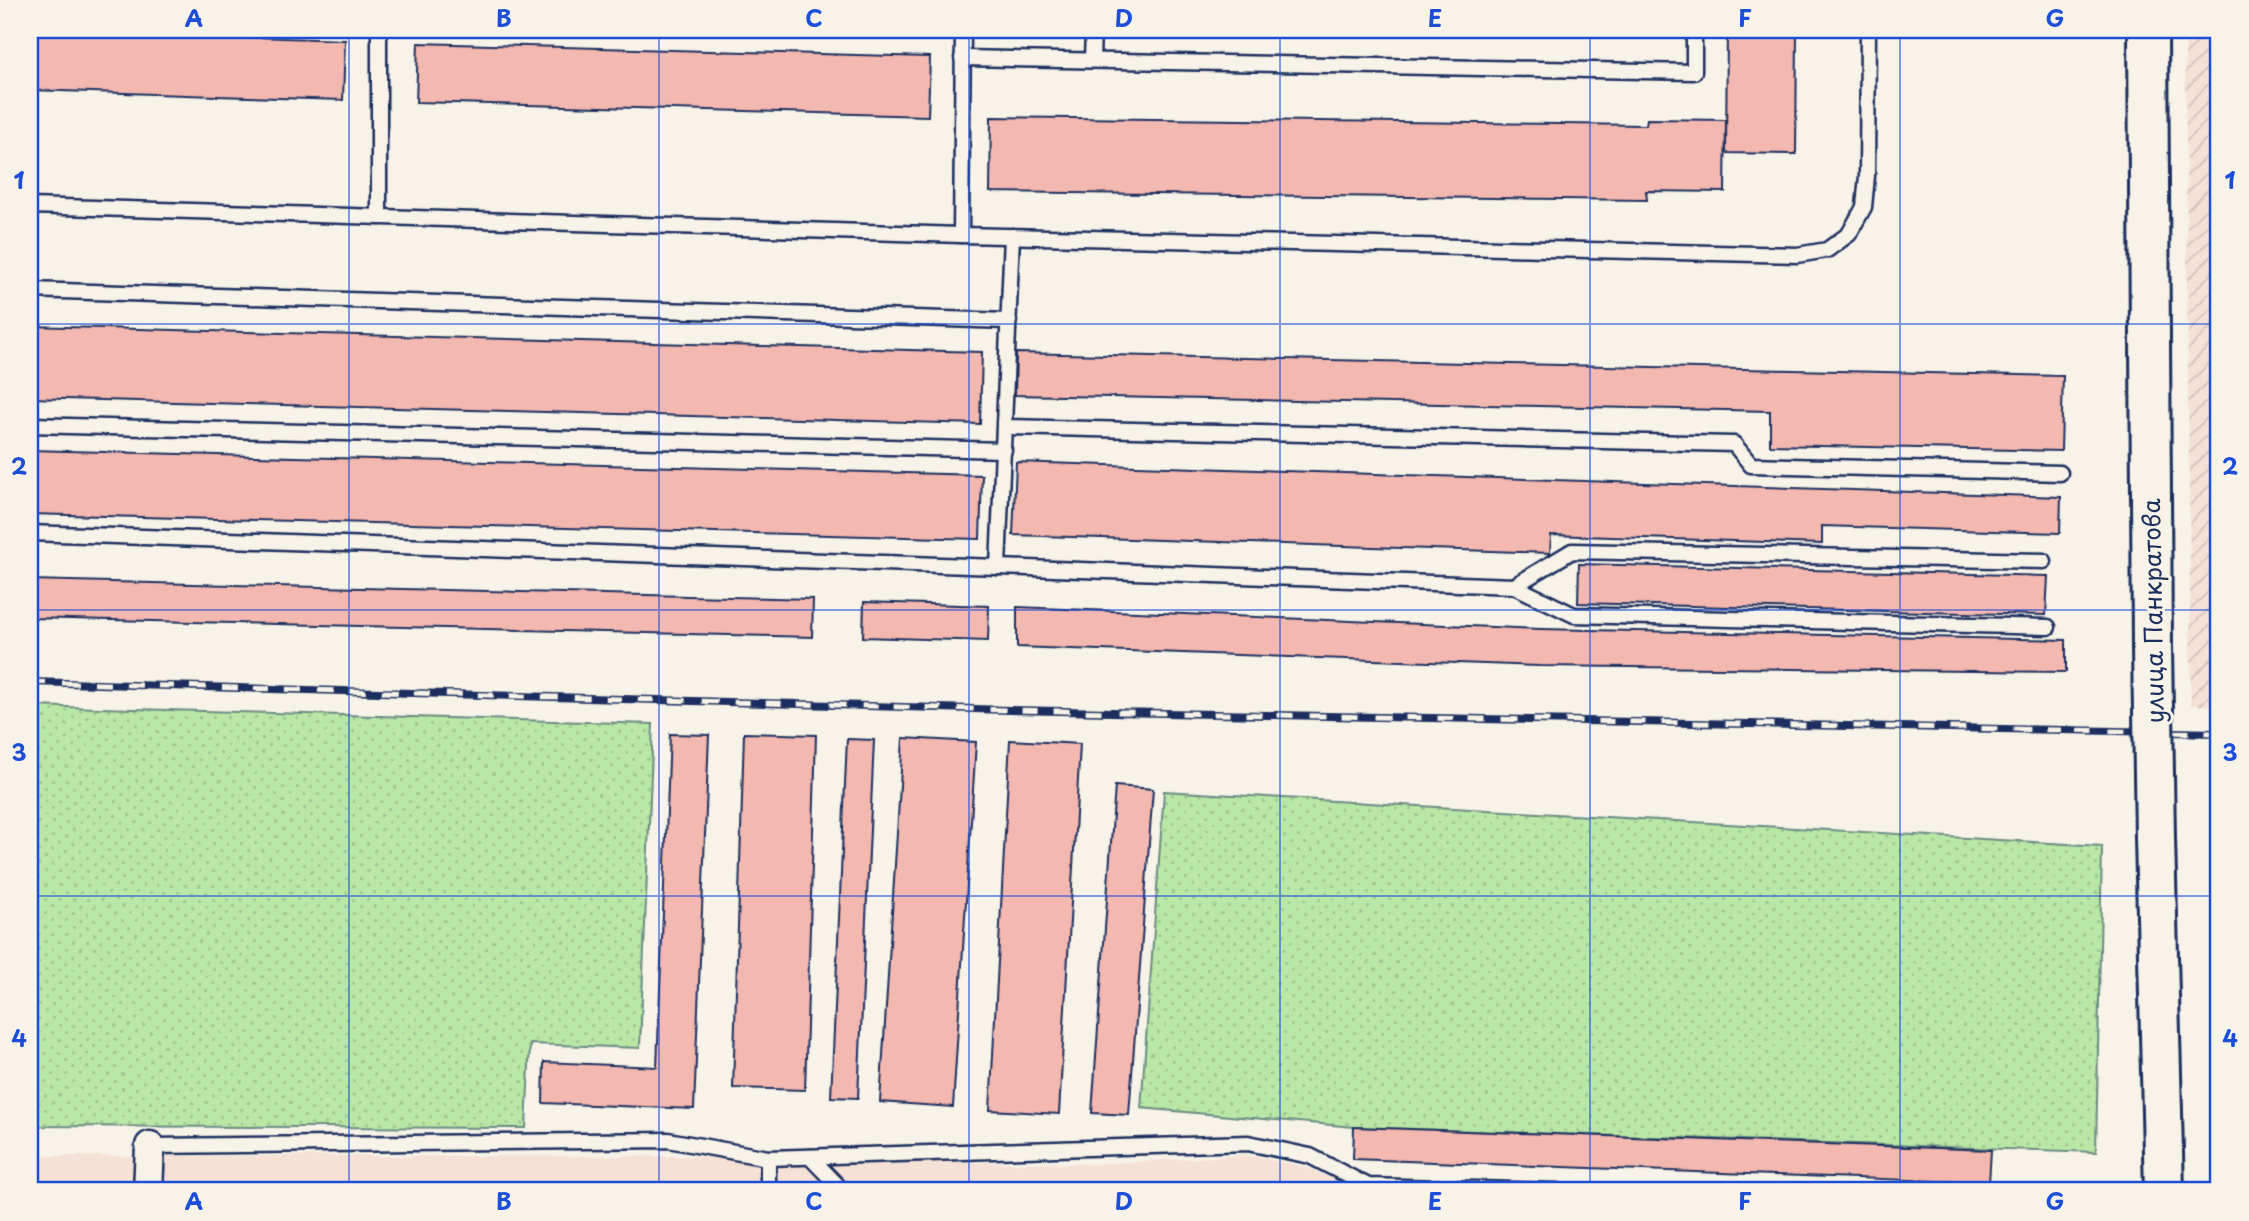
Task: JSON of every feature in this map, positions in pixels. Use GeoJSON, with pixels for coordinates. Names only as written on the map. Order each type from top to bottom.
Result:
{"type":"FeatureCollection","features":[{"type":"Feature","properties":{"kind":"main road","name":"улица Панкратова"},"geometry":{"type":"LineString","coordinates":[[2148,30],[2152,647],[2164,1191]]}},
{"type":"Feature","properties":{"kind":"street"},"geometry":{"type":"LineString","coordinates":[[148,1191],[150,1146]]}},
{"type":"Feature","properties":{"kind":"lane"},"geometry":{"type":"LineString","coordinates":[[379,30],[379,217]]}},
{"type":"Feature","properties":{"kind":"lane"},"geometry":{"type":"LineString","coordinates":[[961,235],[963,30]]}},
{"type":"Feature","properties":{"kind":"lane"},"geometry":{"type":"LineString","coordinates":[[1092,59],[1093,30]]}},
{"type":"Feature","properties":{"kind":"lane"},"geometry":{"type":"LineString","coordinates":[[962,58],[1694,72],[1695,30]]}},
{"type":"Feature","properties":{"kind":"lane"},"geometry":{"type":"LineString","coordinates":[[30,206],[961,235],[1797,255],[1827,250],[1849,234],[1864,207],[1867,176],[1868,30]]}},
{"type":"Feature","properties":{"kind":"lane"},"geometry":{"type":"LineString","coordinates":[[998,567],[1012,236]]}},
{"type":"Feature","properties":{"kind":"lane"},"geometry":{"type":"LineString","coordinates":[[30,290],[1009,321]]}},
{"type":"Feature","properties":{"kind":"lane"},"geometry":{"type":"LineString","coordinates":[[30,425],[1004,450]]}},
{"type":"Feature","properties":{"kind":"lane"},"geometry":{"type":"LineString","coordinates":[[1005,427],[1734,444],[1751,465],[2060,473]]}},
{"type":"Feature","properties":{"kind":"lane"},"geometry":{"type":"LineString","coordinates":[[30,533],[1514,586],[1574,615],[2048,627]]}},
{"type":"Feature","properties":{"kind":"lane"},"geometry":{"type":"LineString","coordinates":[[1514,586],[1572,551],[2044,561]]}},
{"type":"Feature","properties":{"kind":"lane"},"geometry":{"type":"LineString","coordinates":[[150,1146],[668,1140],[768,1158],[1248,1143],[1310,1156],[1368,1189]]}},
{"type":"Feature","properties":{"kind":"lane"},"geometry":{"type":"LineString","coordinates":[[810,1157],[843,1191]]}},
{"type":"Feature","properties":{"kind":"lane"},"geometry":{"type":"LineString","coordinates":[[768,1158],[768,1191]]}},
{"type":"Feature","properties":{"kind":"lane"},"geometry":{"type":"LineString","coordinates":[[1348,1191],[1557,1191]]}},
{"type":"Feature","properties":{"kind":"shaded area"},"geometry":{"type":"Polygon","coordinates":[[[2185,30],[2219,30],[2219,706],[2191,705],[2185,30]]]}},
{"type":"Feature","properties":{"kind":"shaded area"},"geometry":{"type":"Polygon","coordinates":[[[1247,1155],[1306,1167],[1358,1191],[30,1191],[30,1156],[659,1156],[1092,1164],[1247,1155]]]}},
{"type":"Feature","properties":{"kind":"green space"},"geometry":{"type":"Polygon","coordinates":[[[30,706],[653,724],[640,1048],[530,1044],[526,1128],[30,1126],[30,706]]]}},
{"type":"Feature","properties":{"kind":"green space"},"geometry":{"type":"Polygon","coordinates":[[[1164,791],[2102,846],[2096,1152],[1354,1127],[1141,1108],[1164,791]]]}},
{"type":"Feature","properties":{"kind":"building"},"geometry":{"type":"Polygon","coordinates":[[[30,30],[345,40],[343,100],[30,90],[30,30]]]}},
{"type":"Feature","properties":{"kind":"building"},"geometry":{"type":"Polygon","coordinates":[[[1727,30],[1797,30],[1796,154],[1726,153],[1727,30]]]}},
{"type":"Feature","properties":{"kind":"building"},"geometry":{"type":"Polygon","coordinates":[[[418,43],[930,57],[928,116],[416,102],[418,43]]]}},
{"type":"Feature","properties":{"kind":"building"},"geometry":{"type":"Polygon","coordinates":[[[991,117],[1646,125],[1647,119],[1726,120],[1725,192],[1646,191],[1647,200],[990,192],[991,117]]]}},
{"type":"Feature","properties":{"kind":"building"},"geometry":{"type":"Polygon","coordinates":[[[30,326],[982,352],[980,424],[30,398],[30,326]]]}},
{"type":"Feature","properties":{"kind":"building"},"geometry":{"type":"Polygon","coordinates":[[[1016,353],[2063,376],[2061,451],[1770,445],[1770,411],[1015,395],[1016,353]]]}},
{"type":"Feature","properties":{"kind":"building"},"geometry":{"type":"Polygon","coordinates":[[[30,450],[982,475],[980,539],[30,514],[30,450]]]}},
{"type":"Feature","properties":{"kind":"building"},"geometry":{"type":"Polygon","coordinates":[[[1016,462],[2061,497],[2060,533],[1822,526],[1822,544],[1551,535],[1550,553],[1013,535],[1016,462]]]}},
{"type":"Feature","properties":{"kind":"building"},"geometry":{"type":"Polygon","coordinates":[[[1579,564],[2048,576],[2046,615],[1578,603],[1579,564]]]}},
{"type":"Feature","properties":{"kind":"building"},"geometry":{"type":"Polygon","coordinates":[[[30,580],[813,599],[812,637],[30,618],[30,580]]]}},
{"type":"Feature","properties":{"kind":"building"},"geometry":{"type":"Polygon","coordinates":[[[864,602],[989,606],[988,641],[863,637],[864,602]]]}},
{"type":"Feature","properties":{"kind":"building"},"geometry":{"type":"Polygon","coordinates":[[[1017,607],[1541,629],[2066,640],[2066,672],[1539,666],[1017,647],[1017,607]]]}},
{"type":"Feature","properties":{"kind":"building"},"geometry":{"type":"Polygon","coordinates":[[[744,733],[816,735],[805,1090],[733,1088],[744,733]]]}},
{"type":"Feature","properties":{"kind":"building"},"geometry":{"type":"Polygon","coordinates":[[[670,734],[709,735],[694,1109],[543,1103],[544,1062],[657,1067],[670,734]]]}},
{"type":"Feature","properties":{"kind":"building"},"geometry":{"type":"Polygon","coordinates":[[[903,738],[976,742],[953,1107],[880,1102],[903,738]]]}},
{"type":"Feature","properties":{"kind":"building"},"geometry":{"type":"Polygon","coordinates":[[[847,739],[874,740],[858,1098],[831,1097],[847,739]]]}},
{"type":"Feature","properties":{"kind":"building"},"geometry":{"type":"Polygon","coordinates":[[[1010,740],[1080,744],[1059,1114],[990,1110],[1010,740]]]}},
{"type":"Feature","properties":{"kind":"building"},"geometry":{"type":"Polygon","coordinates":[[[1115,786],[1153,789],[1129,1115],[1092,1113],[1115,786]]]}},
{"type":"Feature","properties":{"kind":"building"},"geometry":{"type":"Polygon","coordinates":[[[1354,1127],[1991,1150],[1989,1183],[1353,1159],[1354,1127]]]}},
{"type":"Feature","properties":{"kind":"railway"},"geometry":{"type":"LineString","coordinates":[[30,682],[1009,710],[2219,733]]}}]}
